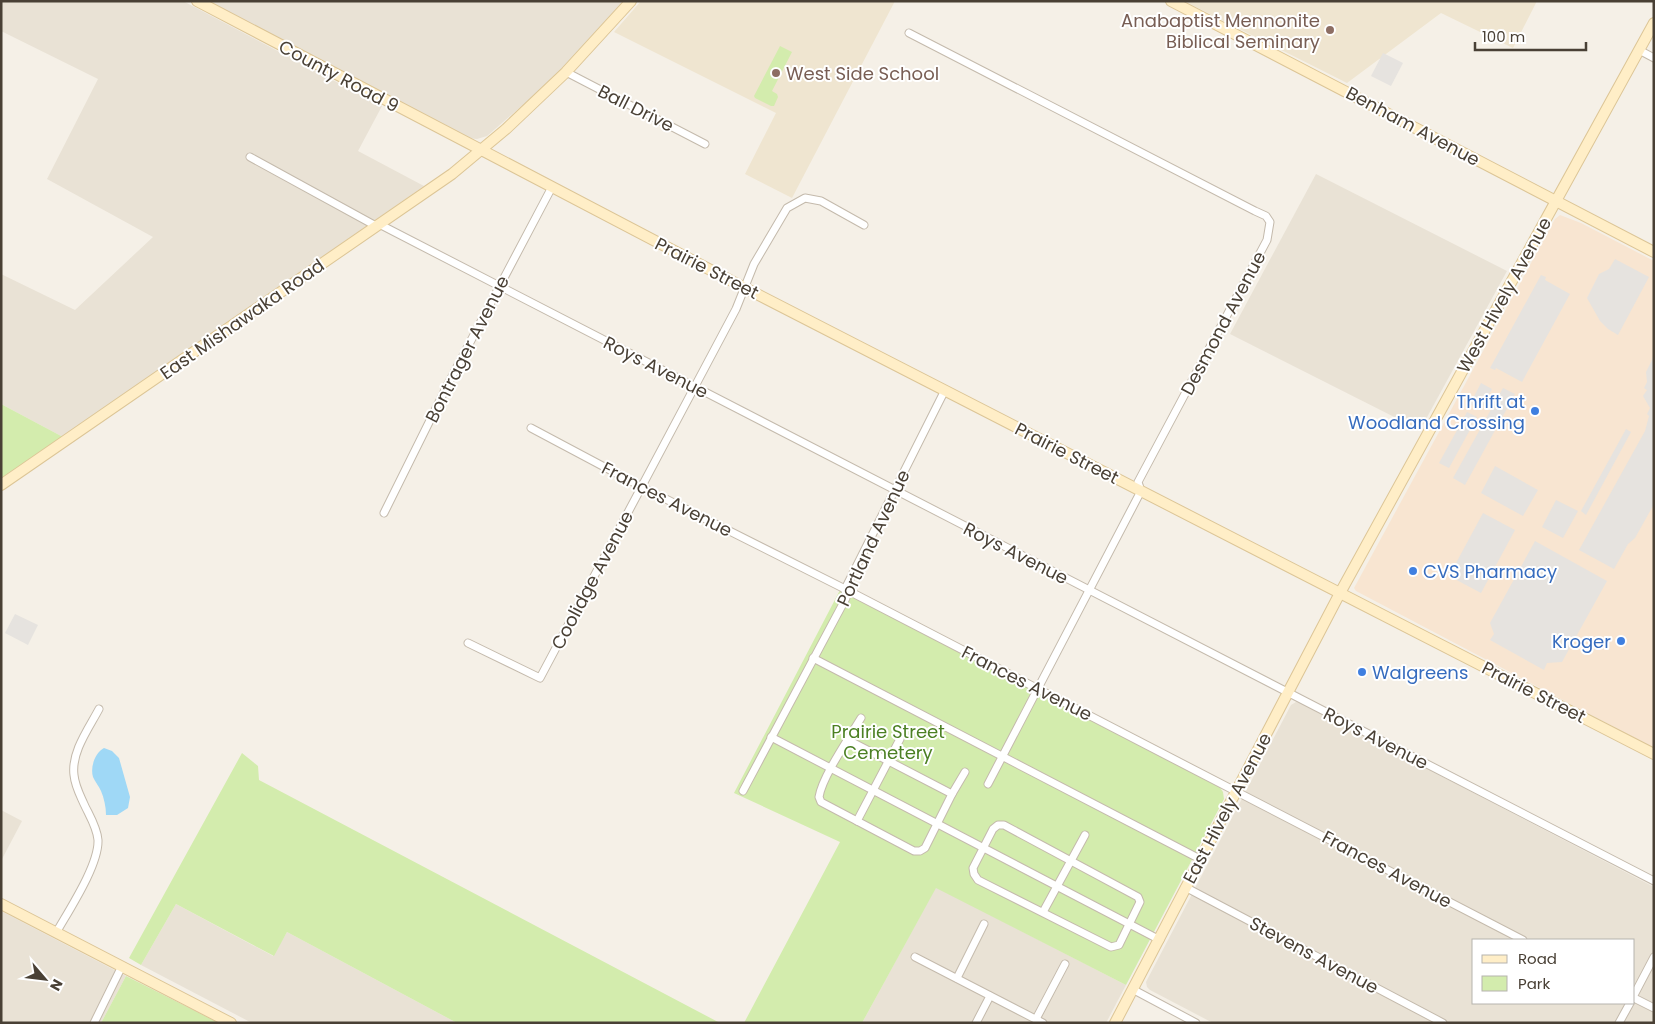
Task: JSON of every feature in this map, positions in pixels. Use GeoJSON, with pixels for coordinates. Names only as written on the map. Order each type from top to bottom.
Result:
{"type":"FeatureCollection","features":[{"type":"Feature","properties":{"kind":"main road","name":"County Road 9"},"geometry":{"type":"LineString","coordinates":[[197,1],[481,150]]}},
{"type":"Feature","properties":{"kind":"main road","name":"East Mishawaka Road"},"geometry":{"type":"LineString","coordinates":[[1,485],[445,179],[481,150],[566,72],[631,1]]}},
{"type":"Feature","properties":{"kind":"main road","name":"Benham Avenue"},"geometry":{"type":"LineString","coordinates":[[1171,1],[1654,252]]}},
{"type":"Feature","properties":{"kind":"main road","name":"West Hively Avenue"},"geometry":{"type":"LineString","coordinates":[[1340,593],[1654,24]]}},
{"type":"Feature","properties":{"kind":"main road","name":"Prairie Street"},"geometry":{"type":"LineString","coordinates":[[481,150],[745,288],[1654,754]]}},
{"type":"Feature","properties":{"kind":"main road","name":"East Hively Avenue"},"geometry":{"type":"LineString","coordinates":[[1115,1023],[1134,990],[1185,887],[1340,593]]}},
{"type":"Feature","properties":{"kind":"main road"},"geometry":{"type":"LineString","coordinates":[[1,904],[230,1023]]}},
{"type":"Feature","properties":{"kind":"street","name":"Desmond Avenue"},"geometry":{"type":"LineString","coordinates":[[910,33],[1266,216],[1270,222],[1267,240],[1138,482],[1141,491],[988,784]]}},
{"type":"Feature","properties":{"kind":"street"},"geometry":{"type":"LineString","coordinates":[[1639,50],[1654,58]]}},
{"type":"Feature","properties":{"kind":"street","name":"Ball Drive"},"geometry":{"type":"LineString","coordinates":[[566,72],[705,144]]}},
{"type":"Feature","properties":{"kind":"street","name":"Roys Avenue"},"geometry":{"type":"LineString","coordinates":[[250,157],[377,225],[500,286],[1654,881]]}},
{"type":"Feature","properties":{"kind":"street","name":"Bontrager Avenue"},"geometry":{"type":"LineString","coordinates":[[384,513],[552,187]]}},
{"type":"Feature","properties":{"kind":"street","name":"Coolidge Avenue"},"geometry":{"type":"LineString","coordinates":[[468,643],[540,678],[736,309],[754,264],[787,208],[805,198],[821,201],[864,225]]}},
{"type":"Feature","properties":{"kind":"street","name":"Portland Avenue"},"geometry":{"type":"LineString","coordinates":[[743,790],[846,598],[845,589],[945,390]]}},
{"type":"Feature","properties":{"kind":"street","name":"Frances Avenue"},"geometry":{"type":"LineString","coordinates":[[531,428],[642,487],[845,589],[1521,939]]}},
{"type":"Feature","properties":{"kind":"street"},"geometry":{"type":"LineString","coordinates":[[813,658],[1200,859]]}},
{"type":"Feature","properties":{"kind":"street"},"geometry":{"type":"LineString","coordinates":[[56,933],[92,867],[97,853],[98,840],[96,830],[76,784],[74,774],[78,749],[99,709]]}},
{"type":"Feature","properties":{"kind":"street"},"geometry":{"type":"LineString","coordinates":[[860,718],[818,797],[821,802],[914,851],[920,852],[925,848],[965,772]]}},
{"type":"Feature","properties":{"kind":"street"},"geometry":{"type":"LineString","coordinates":[[771,737],[1160,940]]}},
{"type":"Feature","properties":{"kind":"street"},"geometry":{"type":"LineString","coordinates":[[857,821],[900,739]]}},
{"type":"Feature","properties":{"kind":"street"},"geometry":{"type":"LineString","coordinates":[[848,740],[952,794]]}},
{"type":"Feature","properties":{"kind":"street"},"geometry":{"type":"LineString","coordinates":[[998,825],[1004,825],[1070,861],[1138,896],[1140,902],[1119,945],[1111,947],[978,880],[973,868],[993,829],[998,825]]}},
{"type":"Feature","properties":{"kind":"street"},"geometry":{"type":"LineString","coordinates":[[1043,912],[1085,835]]}},
{"type":"Feature","properties":{"kind":"street","name":"Stevens Avenue"},"geometry":{"type":"LineString","coordinates":[[1185,887],[1443,1023]]}},
{"type":"Feature","properties":{"kind":"street"},"geometry":{"type":"LineString","coordinates":[[957,978],[984,924]]}},
{"type":"Feature","properties":{"kind":"street"},"geometry":{"type":"LineString","coordinates":[[916,957],[1040,1021],[1065,964]]}},
{"type":"Feature","properties":{"kind":"street"},"geometry":{"type":"LineString","coordinates":[[1635,994],[1654,957]]}},
{"type":"Feature","properties":{"kind":"street"},"geometry":{"type":"LineString","coordinates":[[94,1023],[122,966]]}},
{"type":"Feature","properties":{"kind":"street"},"geometry":{"type":"LineString","coordinates":[[1134,990],[1196,1023]]}},
{"type":"Feature","properties":{"kind":"street"},"geometry":{"type":"LineString","coordinates":[[976,1023],[990,996]]}},
{"type":"Feature","properties":{"kind":"street"},"geometry":{"type":"LineString","coordinates":[[1635,997],[1654,1008]]}},
{"type":"Feature","properties":{"kind":"street"},"geometry":{"type":"LineString","coordinates":[[1619,1023],[1629,1004]]}},
{"type":"Feature","properties":{"kind":"shaded area"},"geometry":{"type":"Polygon","coordinates":[[[1,1],[183,1],[382,106],[358,151],[424,186],[63,437],[1,404],[1,274],[75,310],[153,237],[47,179],[98,79],[1,31],[1,1]]]}},
{"type":"Feature","properties":{"kind":"shaded area"},"geometry":{"type":"Polygon","coordinates":[[[208,1],[623,1],[557,75],[487,136],[477,139],[467,138],[208,1]]]}},
{"type":"Feature","properties":{"kind":"shaded area","name":"West Side School"},"geometry":{"type":"Polygon","coordinates":[[[641,1],[895,1],[792,198],[745,174],[776,113],[614,32],[641,1]]]}},
{"type":"Feature","properties":{"kind":"shaded area","name":"Anabaptist Mennonite Biblical Seminary"},"geometry":{"type":"Polygon","coordinates":[[[1184,1],[1537,1],[1513,48],[1441,13],[1347,83],[1184,1]]]}},
{"type":"Feature","properties":{"kind":"shaded area"},"geometry":{"type":"Polygon","coordinates":[[[1383,53],[1403,63],[1391,86],[1371,76],[1383,53]]]}},
{"type":"Feature","properties":{"kind":"shaded area"},"geometry":{"type":"Polygon","coordinates":[[[1316,174],[1507,271],[1420,430],[1230,334],[1316,174]]]}},
{"type":"Feature","properties":{"kind":"shaded area"},"geometry":{"type":"Polygon","coordinates":[[[1560,215],[1581,223],[1654,261],[1654,748],[1356,591],[1354,588],[1555,219],[1560,215]]]}},
{"type":"Feature","properties":{"kind":"shaded area"},"geometry":{"type":"Polygon","coordinates":[[[1615,259],[1649,277],[1618,335],[1600,321],[1587,298],[1599,274],[1609,269],[1615,259]]]}},
{"type":"Feature","properties":{"kind":"shaded area"},"geometry":{"type":"Polygon","coordinates":[[[1541,275],[1546,277],[1545,280],[1570,294],[1522,382],[1496,368],[1495,370],[1490,368],[1541,275]]]}},
{"type":"Feature","properties":{"kind":"shaded area"},"geometry":{"type":"Polygon","coordinates":[[[1654,352],[1654,504],[1635,538],[1628,544],[1614,569],[1579,550],[1645,431],[1649,416],[1647,414],[1650,408],[1643,396],[1647,390],[1644,388],[1647,382],[1646,372],[1654,352]]]}},
{"type":"Feature","properties":{"kind":"shaded area"},"geometry":{"type":"Polygon","coordinates":[[[1481,383],[1492,389],[1481,410],[1470,404],[1481,383]]]}},
{"type":"Feature","properties":{"kind":"shaded area"},"geometry":{"type":"Polygon","coordinates":[[[1503,388],[1515,394],[1465,485],[1453,478],[1503,388]]]}},
{"type":"Feature","properties":{"kind":"shaded area"},"geometry":{"type":"Polygon","coordinates":[[[1467,412],[1477,417],[1449,468],[1439,463],[1467,412]]]}},
{"type":"Feature","properties":{"kind":"shaded area"},"geometry":{"type":"Polygon","coordinates":[[[1626,429],[1631,432],[1586,515],[1581,511],[1626,429]]]}},
{"type":"Feature","properties":{"kind":"shaded area"},"geometry":{"type":"Polygon","coordinates":[[[1495,466],[1538,490],[1523,516],[1481,493],[1495,466]]]}},
{"type":"Feature","properties":{"kind":"shaded area"},"geometry":{"type":"Polygon","coordinates":[[[1556,500],[1578,511],[1563,538],[1542,527],[1556,500]]]}},
{"type":"Feature","properties":{"kind":"shaded area"},"geometry":{"type":"Polygon","coordinates":[[[1483,513],[1515,530],[1481,593],[1449,576],[1483,513]]]}},
{"type":"Feature","properties":{"kind":"shaded area"},"geometry":{"type":"Polygon","coordinates":[[[1535,541],[1607,581],[1562,662],[1547,663],[1544,670],[1490,640],[1494,634],[1490,623],[1535,541]]]}},
{"type":"Feature","properties":{"kind":"shaded area"},"geometry":{"type":"Polygon","coordinates":[[[15,614],[38,625],[28,645],[5,633],[15,614]]]}},
{"type":"Feature","properties":{"kind":"shaded area"},"geometry":{"type":"Polygon","coordinates":[[[1296,702],[1654,887],[1654,1023],[1213,1023],[1150,990],[1146,982],[1291,705],[1296,702]]]}},
{"type":"Feature","properties":{"kind":"shaded area"},"geometry":{"type":"Polygon","coordinates":[[[1,810],[22,821],[1,861],[1,810]]]}},
{"type":"Feature","properties":{"kind":"shaded area"},"geometry":{"type":"Polygon","coordinates":[[[936,887],[1126,985],[1106,1023],[862,1023],[936,887]]]}},
{"type":"Feature","properties":{"kind":"shaded area"},"geometry":{"type":"Polygon","coordinates":[[[176,904],[273,956],[287,932],[457,1023],[252,1023],[141,965],[176,904]]]}},
{"type":"Feature","properties":{"kind":"shaded area"},"geometry":{"type":"Polygon","coordinates":[[[1,911],[126,976],[101,1023],[1,1023],[1,911]]]}},
{"type":"Feature","properties":{"kind":"green space"},"geometry":{"type":"Polygon","coordinates":[[[780,46],[792,52],[772,91],[778,97],[774,106],[771,106],[754,96],[780,46]]]}},
{"type":"Feature","properties":{"kind":"green space"},"geometry":{"type":"Polygon","coordinates":[[[1,404],[63,437],[1,479],[1,404]]]}},
{"type":"Feature","properties":{"kind":"green space","name":"Prairie Street Cemetery"},"geometry":{"type":"Polygon","coordinates":[[[840,590],[1219,786],[1223,792],[1224,799],[1126,985],[936,888],[862,1023],[744,1023],[840,842],[734,793],[840,590]]]}},
{"type":"Feature","properties":{"kind":"green space"},"geometry":{"type":"Polygon","coordinates":[[[242,753],[258,766],[259,780],[720,1023],[457,1023],[287,932],[274,956],[176,904],[141,965],[129,958],[242,753]]]}},
{"type":"Feature","properties":{"kind":"green space"},"geometry":{"type":"Polygon","coordinates":[[[126,976],[219,1023],[101,1023],[126,976]]]}},
{"type":"Feature","properties":{"kind":"water"},"geometry":{"type":"Polygon","coordinates":[[[104,748],[112,751],[119,758],[130,797],[128,808],[117,815],[106,815],[102,794],[93,777],[94,761],[98,753],[104,748]]]}},
{"type":"Feature","properties":{"kind":"place","name":"Anabaptist Mennonite Biblical Seminary"},"geometry":{"type":"Point","coordinates":[1330,30]}},
{"type":"Feature","properties":{"kind":"place","name":"West Side School"},"geometry":{"type":"Point","coordinates":[776,73]}},
{"type":"Feature","properties":{"kind":"place","name":"Thrift at Woodland Crossing"},"geometry":{"type":"Point","coordinates":[1535,411]}},
{"type":"Feature","properties":{"kind":"place","name":"CVS Pharmacy"},"geometry":{"type":"Point","coordinates":[1413,571]}},
{"type":"Feature","properties":{"kind":"place","name":"Kroger"},"geometry":{"type":"Point","coordinates":[1621,641]}},
{"type":"Feature","properties":{"kind":"place","name":"Walgreens"},"geometry":{"type":"Point","coordinates":[1362,672]}}]}
